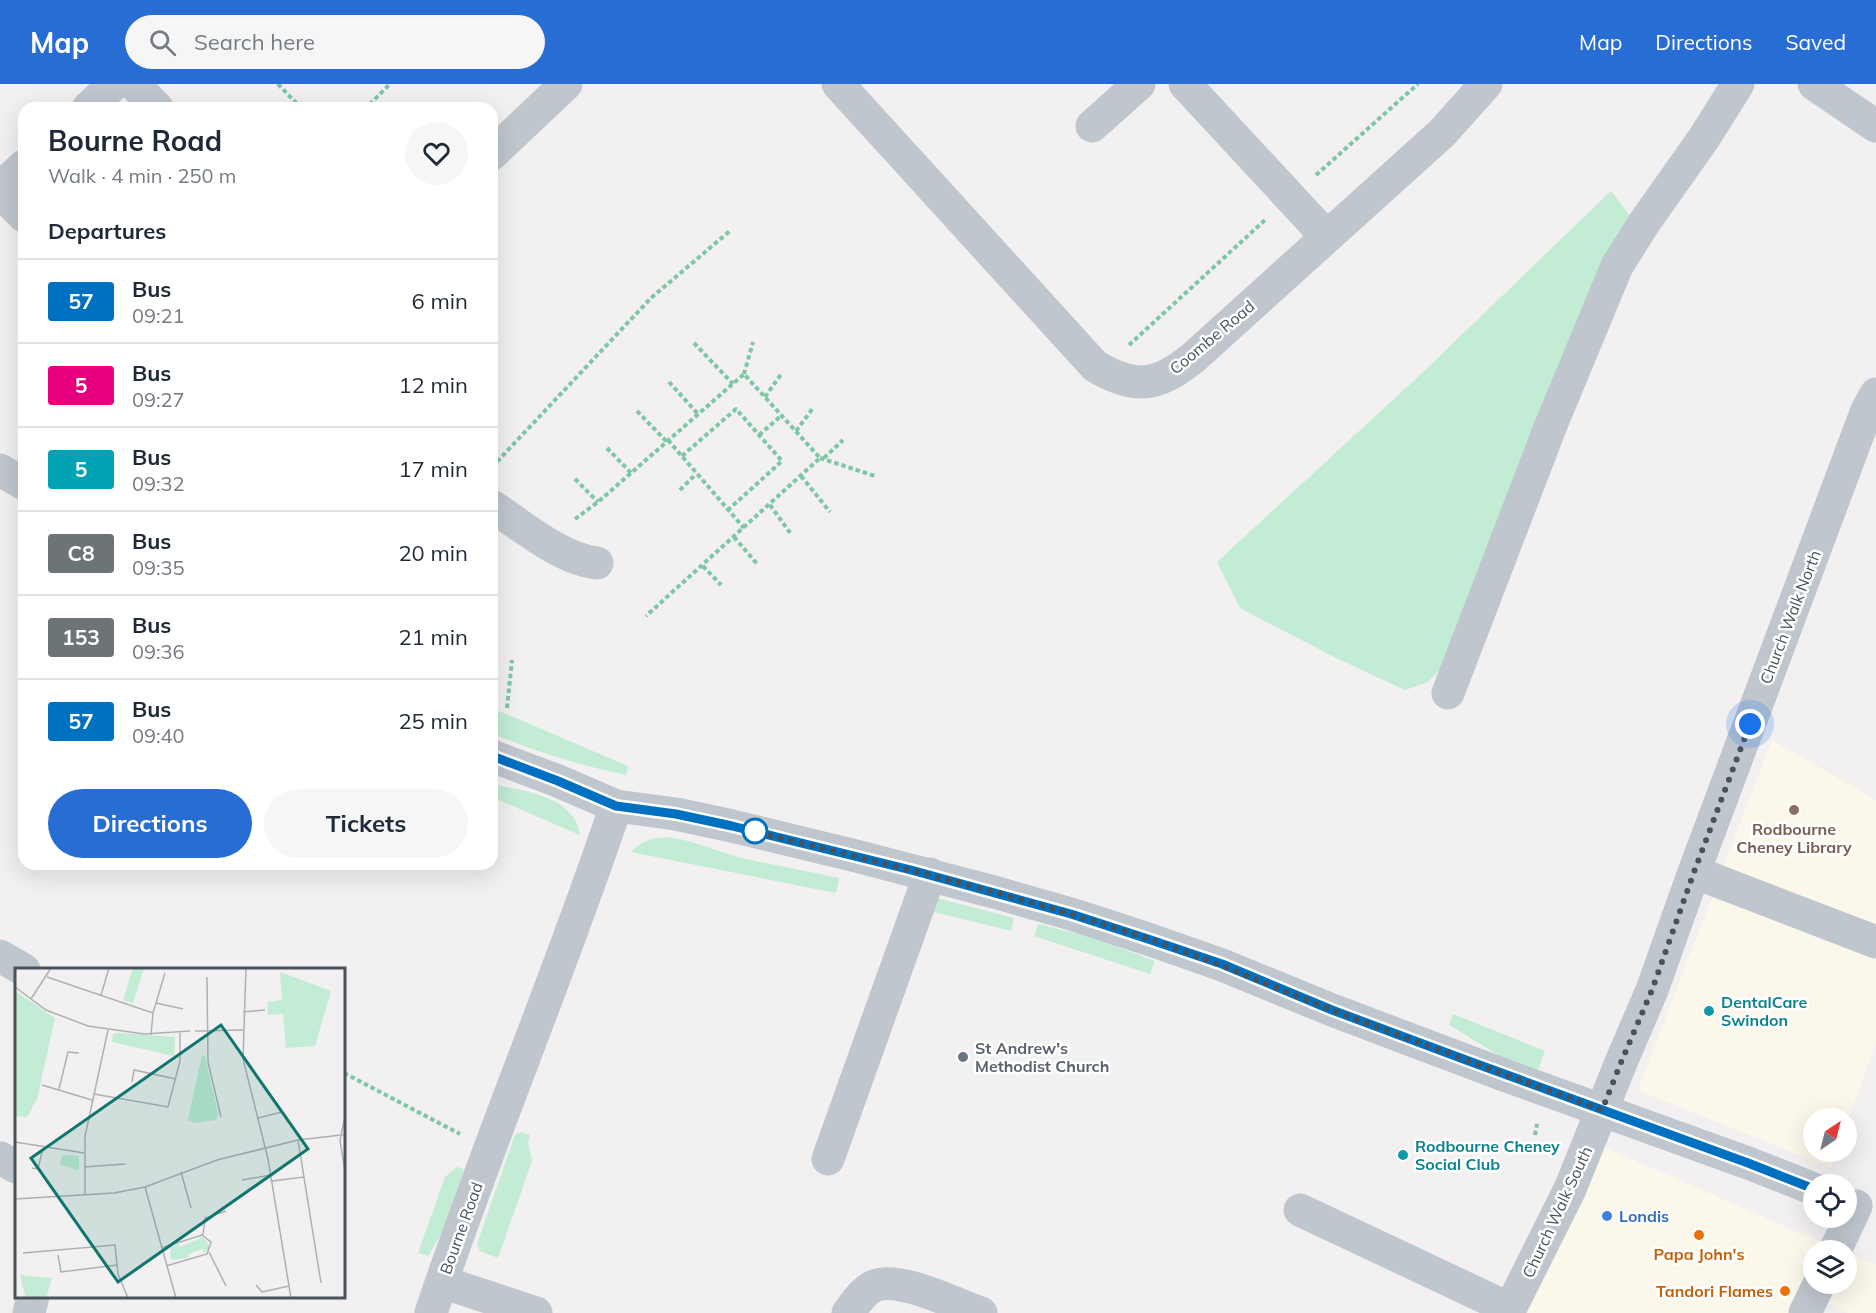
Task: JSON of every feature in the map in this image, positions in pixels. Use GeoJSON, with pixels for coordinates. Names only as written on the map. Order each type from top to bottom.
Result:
{"type":"FeatureCollection","features":[{"type":"Feature","properties":{"kind":"street"},"geometry":{"type":"LineString","coordinates":[[94,102],[114,84]]}},
{"type":"Feature","properties":{"kind":"street"},"geometry":{"type":"LineString","coordinates":[[134,84],[151,102]]}},
{"type":"Feature","properties":{"kind":"street"},"geometry":{"type":"LineString","coordinates":[[498,148],[566,84]]}},
{"type":"Feature","properties":{"kind":"street","name":"Coombe Road"},"geometry":{"type":"LineString","coordinates":[[837,84],[1095,366],[1125,381],[1142,382],[1159,380],[1182,367],[1442,133],[1486,84]]}},
{"type":"Feature","properties":{"kind":"street"},"geometry":{"type":"LineString","coordinates":[[1092,126],[1139,84]]}},
{"type":"Feature","properties":{"kind":"street"},"geometry":{"type":"LineString","coordinates":[[1185,84],[1326,236]]}},
{"type":"Feature","properties":{"kind":"street"},"geometry":{"type":"LineString","coordinates":[[1448,693],[1551,425],[1617,266],[1738,84]]}},
{"type":"Feature","properties":{"kind":"street"},"geometry":{"type":"LineString","coordinates":[[1814,84],[1876,126]]}},
{"type":"Feature","properties":{"kind":"street"},"geometry":{"type":"LineString","coordinates":[[18,172],[0,190],[18,210]]}},
{"type":"Feature","properties":{"kind":"street","name":"Church Walk North"},"geometry":{"type":"LineString","coordinates":[[1602,1110],[1652,990],[1867,410],[1876,394]]}},
{"type":"Feature","properties":{"kind":"street"},"geometry":{"type":"LineString","coordinates":[[0,470],[18,480]]}},
{"type":"Feature","properties":{"kind":"street"},"geometry":{"type":"LineString","coordinates":[[498,510],[546,542],[578,559],[597,563]]}},
{"type":"Feature","properties":{"kind":"street"},"geometry":{"type":"LineString","coordinates":[[498,758],[616,806],[676,814],[732,826],[930,874],[1071,914],[1222,964],[1392,1033],[1803,1185]]}},
{"type":"Feature","properties":{"kind":"street","name":"Bourne Road"},"geometry":{"type":"LineString","coordinates":[[431,1313],[616,806]]}},
{"type":"Feature","properties":{"kind":"street"},"geometry":{"type":"LineString","coordinates":[[1694,872],[1876,942]]}},
{"type":"Feature","properties":{"kind":"street"},"geometry":{"type":"LineString","coordinates":[[828,1159],[930,874]]}},
{"type":"Feature","properties":{"kind":"street"},"geometry":{"type":"LineString","coordinates":[[0,956],[22,968]]}},
{"type":"Feature","properties":{"kind":"street","name":"Church Walk South"},"geometry":{"type":"LineString","coordinates":[[1509,1311],[1570,1189],[1602,1110]]}},
{"type":"Feature","properties":{"kind":"street"},"geometry":{"type":"LineString","coordinates":[[0,1158],[15,1166]]}},
{"type":"Feature","properties":{"kind":"street"},"geometry":{"type":"LineString","coordinates":[[1841,1240],[1860,1207]]}},
{"type":"Feature","properties":{"kind":"street"},"geometry":{"type":"LineString","coordinates":[[1300,1210],[1509,1311]]}},
{"type":"Feature","properties":{"kind":"street"},"geometry":{"type":"LineString","coordinates":[[441,1282],[536,1313]]}},
{"type":"Feature","properties":{"kind":"street"},"geometry":{"type":"LineString","coordinates":[[848,1313],[866,1291],[887,1283],[904,1285],[981,1313]]}},
{"type":"Feature","properties":{"kind":"street"},"geometry":{"type":"LineString","coordinates":[[1805,1313],[1814,1294]]}},
{"type":"Feature","properties":{"kind":"street"},"geometry":{"type":"LineString","coordinates":[[29,1313],[33,1298]]}},
{"type":"Feature","properties":{"kind":"path"},"geometry":{"type":"LineString","coordinates":[[278,84],[295,102]]}},
{"type":"Feature","properties":{"kind":"path"},"geometry":{"type":"LineString","coordinates":[[372,102],[390,84]]}},
{"type":"Feature","properties":{"kind":"path"},"geometry":{"type":"LineString","coordinates":[[1101,370],[1290,197],[1418,84]]}},
{"type":"Feature","properties":{"kind":"path"},"geometry":{"type":"LineString","coordinates":[[498,461],[651,298],[731,230]]}},
{"type":"Feature","properties":{"kind":"path"},"geometry":{"type":"LineString","coordinates":[[546,542],[598,502],[744,374],[753,342]]}},
{"type":"Feature","properties":{"kind":"path"},"geometry":{"type":"LineString","coordinates":[[694,344],[733,384]]}},
{"type":"Feature","properties":{"kind":"path"},"geometry":{"type":"LineString","coordinates":[[744,374],[822,458],[875,476]]}},
{"type":"Feature","properties":{"kind":"path"},"geometry":{"type":"LineString","coordinates":[[765,397],[782,374]]}},
{"type":"Feature","properties":{"kind":"path"},"geometry":{"type":"LineString","coordinates":[[669,382],[698,414]]}},
{"type":"Feature","properties":{"kind":"path"},"geometry":{"type":"LineString","coordinates":[[796,431],[813,408]]}},
{"type":"Feature","properties":{"kind":"path"},"geometry":{"type":"LineString","coordinates":[[682,456],[736,409],[782,461],[728,510]]}},
{"type":"Feature","properties":{"kind":"path"},"geometry":{"type":"LineString","coordinates":[[637,411],[682,456],[744,528]]}},
{"type":"Feature","properties":{"kind":"path"},"geometry":{"type":"LineString","coordinates":[[759,435],[782,415]]}},
{"type":"Feature","properties":{"kind":"path"},"geometry":{"type":"LineString","coordinates":[[646,616],[843,440]]}},
{"type":"Feature","properties":{"kind":"path"},"geometry":{"type":"LineString","coordinates":[[608,448],[631,473]]}},
{"type":"Feature","properties":{"kind":"path"},"geometry":{"type":"LineString","coordinates":[[680,490],[696,474]]}},
{"type":"Feature","properties":{"kind":"path"},"geometry":{"type":"LineString","coordinates":[[801,476],[830,512]]}},
{"type":"Feature","properties":{"kind":"path"},"geometry":{"type":"LineString","coordinates":[[575,479],[598,502]]}},
{"type":"Feature","properties":{"kind":"path"},"geometry":{"type":"LineString","coordinates":[[770,505],[791,534]]}},
{"type":"Feature","properties":{"kind":"path"},"geometry":{"type":"LineString","coordinates":[[734,537],[758,565]]}},
{"type":"Feature","properties":{"kind":"path"},"geometry":{"type":"LineString","coordinates":[[702,566],[721,585]]}},
{"type":"Feature","properties":{"kind":"path"},"geometry":{"type":"LineString","coordinates":[[507,708],[512,660]]}},
{"type":"Feature","properties":{"kind":"path"},"geometry":{"type":"LineString","coordinates":[[345,1074],[489,1149]]}},
{"type":"Feature","properties":{"kind":"shaded area"},"geometry":{"type":"Polygon","coordinates":[[[1772,740],[1876,800],[1876,1044],[1853,1108],[1803,1108],[1803,1157],[1638,1090],[1772,740]]]}},
{"type":"Feature","properties":{"kind":"shaded area"},"geometry":{"type":"Polygon","coordinates":[[[1604,1147],[1817,1240],[1803,1240],[1805,1294],[1796,1313],[1522,1313],[1604,1147]]]}},
{"type":"Feature","properties":{"kind":"shaded area"},"geometry":{"type":"Polygon","coordinates":[[[1816,1162],[1833,1162],[1831,1168],[1816,1162]]]}},
{"type":"Feature","properties":{"kind":"shaded area"},"geometry":{"type":"Polygon","coordinates":[[[1857,1257],[1876,1265],[1876,1313],[1848,1313],[1807,1294],[1857,1294],[1857,1257]]]}},
{"type":"Feature","properties":{"kind":"green space"},"geometry":{"type":"Polygon","coordinates":[[[1611,191],[1631,217],[1446,663],[1428,682],[1405,690],[1336,658],[1240,608],[1217,562],[1420,375],[1611,191]]]}},
{"type":"Feature","properties":{"kind":"green space"},"geometry":{"type":"Polygon","coordinates":[[[498,711],[628,766],[626,775],[592,767],[498,735],[498,711]]]}},
{"type":"Feature","properties":{"kind":"green space"},"geometry":{"type":"Polygon","coordinates":[[[498,785],[532,793],[558,803],[576,822],[580,835],[498,800],[498,785]]]}},
{"type":"Feature","properties":{"kind":"green space"},"geometry":{"type":"Polygon","coordinates":[[[668,837],[741,858],[839,878],[836,893],[631,852],[648,840],[668,837]]]}},
{"type":"Feature","properties":{"kind":"green space"},"geometry":{"type":"Polygon","coordinates":[[[930,896],[1014,918],[1011,931],[926,910],[930,896]]]}},
{"type":"Feature","properties":{"kind":"green space"},"geometry":{"type":"Polygon","coordinates":[[[1038,924],[1094,938],[1155,961],[1150,974],[1034,936],[1038,924]]]}},
{"type":"Feature","properties":{"kind":"green space"},"geometry":{"type":"Polygon","coordinates":[[[1453,1014],[1545,1051],[1537,1072],[1510,1062],[1449,1025],[1453,1014]]]}},
{"type":"Feature","properties":{"kind":"green space"},"geometry":{"type":"Polygon","coordinates":[[[521,1132],[530,1135],[528,1141],[532,1161],[498,1258],[480,1251],[477,1244],[515,1135],[521,1132]]]}},
{"type":"Feature","properties":{"kind":"green space"},"geometry":{"type":"Polygon","coordinates":[[[457,1167],[464,1169],[442,1232],[428,1256],[418,1253],[445,1177],[457,1167]]]}},
{"type":"Feature","properties":{"kind":"bus line","name":"57"},"geometry":{"type":"LineString","coordinates":[[498,758],[616,806],[676,814],[732,826],[911,870],[1071,914],[1148,939],[1222,964],[1332,1010],[1803,1185]]}},
{"type":"Feature","properties":{"kind":"place","name":"Rodbourne Cheney Library"},"geometry":{"type":"Point","coordinates":[1794,810]}},
{"type":"Feature","properties":{"kind":"place","name":"DentalCare Swindon"},"geometry":{"type":"Point","coordinates":[1709,1011]}},
{"type":"Feature","properties":{"kind":"place","name":"St Andrew's Methodist Church"},"geometry":{"type":"Point","coordinates":[963,1057]}},
{"type":"Feature","properties":{"kind":"place","name":"Rodbourne Cheney Social Club"},"geometry":{"type":"Point","coordinates":[1403,1155]}},
{"type":"Feature","properties":{"kind":"place","name":"Londis"},"geometry":{"type":"Point","coordinates":[1607,1216]}},
{"type":"Feature","properties":{"kind":"place","name":"Papa John's"},"geometry":{"type":"Point","coordinates":[1699,1235]}},
{"type":"Feature","properties":{"kind":"place","name":"Tandori Flames"},"geometry":{"type":"Point","coordinates":[1785,1291]}},
{"type":"Feature","properties":{"kind":"route"},"geometry":{"type":"LineString","coordinates":[[755,831],[752,831],[930,874],[1071,914],[1148,939],[1222,964],[1332,1010],[1602,1110],[1652,990],[1750,724]]}}]}
